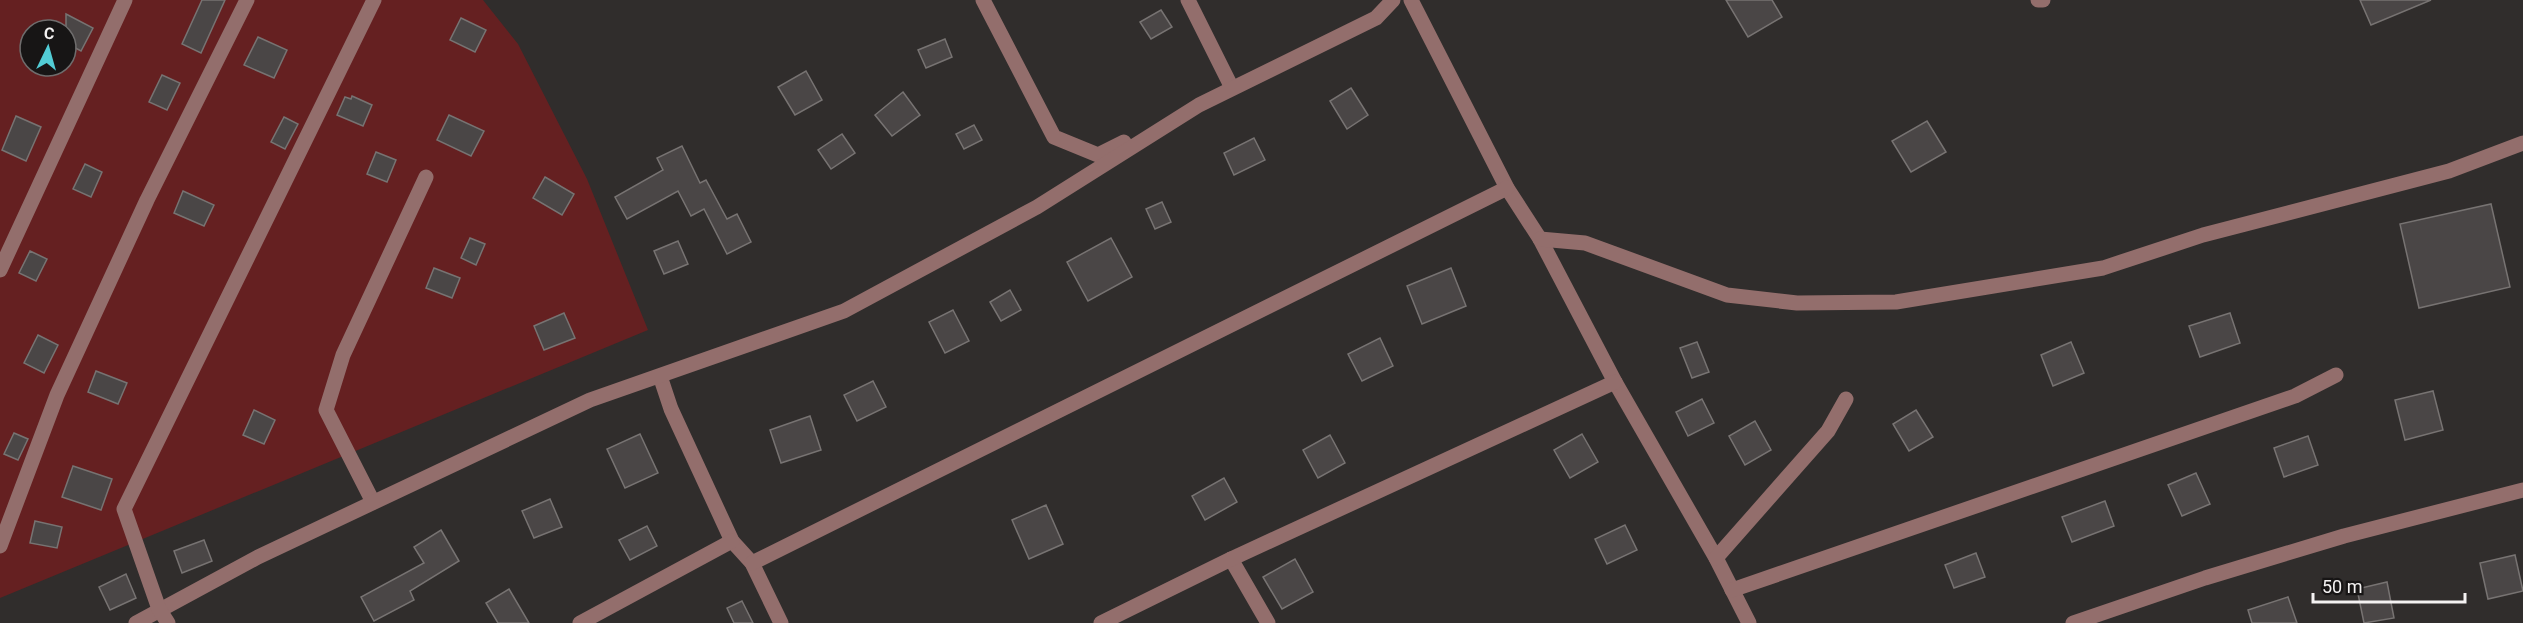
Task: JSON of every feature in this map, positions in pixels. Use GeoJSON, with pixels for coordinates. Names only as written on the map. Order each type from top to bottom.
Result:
{"type":"FeatureCollection","features":[{"type":"Feature","properties":{"kind":"street"},"geometry":{"type":"LineString","coordinates":[[0,270],[125,0]]}},
{"type":"Feature","properties":{"kind":"street"},"geometry":{"type":"LineString","coordinates":[[0,546],[57,395],[147,200],[247,0]]}},
{"type":"Feature","properties":{"kind":"street"},"geometry":{"type":"LineString","coordinates":[[168,623],[159,609],[124,509],[374,0]]}},
{"type":"Feature","properties":{"kind":"street"},"geometry":{"type":"LineString","coordinates":[[983,0],[1054,137],[1098,155],[1377,18],[1393,0]]}},
{"type":"Feature","properties":{"kind":"street"},"geometry":{"type":"LineString","coordinates":[[1188,0],[1232,88]]}},
{"type":"Feature","properties":{"kind":"street"},"geometry":{"type":"LineString","coordinates":[[1411,0],[1507,188],[1540,239],[1615,382],[1716,558],[1749,623]]}},
{"type":"Feature","properties":{"kind":"street"},"geometry":{"type":"LineString","coordinates":[[2038,0],[2043,0]]}},
{"type":"Feature","properties":{"kind":"street"},"geometry":{"type":"LineString","coordinates":[[136,623],[258,556],[590,400],[844,311],[1037,207],[1199,105]]}},
{"type":"Feature","properties":{"kind":"street"},"geometry":{"type":"LineString","coordinates":[[1540,239],[1585,243],[1727,295],[1797,303],[1896,302],[2103,268],[2203,235],[2449,171],[2523,143]]}},
{"type":"Feature","properties":{"kind":"street"},"geometry":{"type":"LineString","coordinates":[[373,502],[326,410],[343,356],[426,177]]}},
{"type":"Feature","properties":{"kind":"street"},"geometry":{"type":"LineString","coordinates":[[752,563],[1507,188]]}},
{"type":"Feature","properties":{"kind":"street"},"geometry":{"type":"LineString","coordinates":[[1732,590],[2295,396],[2336,375]]}},
{"type":"Feature","properties":{"kind":"street"},"geometry":{"type":"LineString","coordinates":[[660,376],[670,409],[732,541],[752,563],[781,623]]}},
{"type":"Feature","properties":{"kind":"street"},"geometry":{"type":"LineString","coordinates":[[1101,623],[1231,559],[1615,382]]}},
{"type":"Feature","properties":{"kind":"street"},"geometry":{"type":"LineString","coordinates":[[1716,558],[1828,431],[1846,399]]}},
{"type":"Feature","properties":{"kind":"street"},"geometry":{"type":"LineString","coordinates":[[2073,623],[2205,578],[2333,539],[2523,490]]}},
{"type":"Feature","properties":{"kind":"street"},"geometry":{"type":"LineString","coordinates":[[580,623],[732,541]]}},
{"type":"Feature","properties":{"kind":"street"},"geometry":{"type":"LineString","coordinates":[[1231,559],[1268,623]]}},
{"type":"Feature","properties":{"kind":"shaded area"},"geometry":{"type":"Polygon","coordinates":[[[0,0],[483,0],[518,44],[587,179],[648,330],[0,598],[0,0]]]}},
{"type":"Feature","properties":{"kind":"building"},"geometry":{"type":"Polygon","coordinates":[[[202,0],[225,0],[201,53],[182,44],[202,0]]]}},
{"type":"Feature","properties":{"kind":"building"},"geometry":{"type":"Polygon","coordinates":[[[1726,0],[1772,0],[1782,17],[1748,37],[1726,0]]]}},
{"type":"Feature","properties":{"kind":"building"},"geometry":{"type":"Polygon","coordinates":[[[2360,0],[2431,0],[2371,25],[2360,0]]]}},
{"type":"Feature","properties":{"kind":"building"},"geometry":{"type":"Polygon","coordinates":[[[1161,10],[1172,27],[1151,39],[1140,22],[1161,10]]]}},
{"type":"Feature","properties":{"kind":"building"},"geometry":{"type":"Polygon","coordinates":[[[461,18],[486,30],[475,52],[450,40],[461,18]]]}},
{"type":"Feature","properties":{"kind":"building"},"geometry":{"type":"Polygon","coordinates":[[[78,20],[93,28],[81,51],[78,49],[78,20]]]}},
{"type":"Feature","properties":{"kind":"building"},"geometry":{"type":"Polygon","coordinates":[[[258,37],[287,50],[274,78],[244,65],[258,37]]]}},
{"type":"Feature","properties":{"kind":"building"},"geometry":{"type":"Polygon","coordinates":[[[945,39],[952,57],[926,68],[918,50],[945,39]]]}},
{"type":"Feature","properties":{"kind":"building"},"geometry":{"type":"Polygon","coordinates":[[[806,71],[822,100],[795,115],[778,87],[806,71]]]}},
{"type":"Feature","properties":{"kind":"building"},"geometry":{"type":"Polygon","coordinates":[[[162,75],[180,83],[167,110],[149,102],[162,75]]]}},
{"type":"Feature","properties":{"kind":"building"},"geometry":{"type":"Polygon","coordinates":[[[1351,88],[1368,115],[1347,129],[1330,101],[1351,88]]]}},
{"type":"Feature","properties":{"kind":"building"},"geometry":{"type":"Polygon","coordinates":[[[903,92],[920,115],[892,136],[875,115],[903,92]]]}},
{"type":"Feature","properties":{"kind":"building"},"geometry":{"type":"Polygon","coordinates":[[[352,96],[372,105],[363,126],[337,115],[345,97],[351,99],[352,96]]]}},
{"type":"Feature","properties":{"kind":"building"},"geometry":{"type":"Polygon","coordinates":[[[449,115],[484,131],[471,156],[437,140],[449,115]]]}},
{"type":"Feature","properties":{"kind":"building"},"geometry":{"type":"Polygon","coordinates":[[[16,116],[41,127],[26,161],[2,150],[16,116]]]}},
{"type":"Feature","properties":{"kind":"building"},"geometry":{"type":"Polygon","coordinates":[[[284,117],[298,124],[285,149],[271,142],[284,117]]]}},
{"type":"Feature","properties":{"kind":"building"},"geometry":{"type":"Polygon","coordinates":[[[1927,121],[1946,152],[1911,172],[1892,141],[1927,121]]]}},
{"type":"Feature","properties":{"kind":"building"},"geometry":{"type":"Polygon","coordinates":[[[974,125],[982,140],[964,149],[956,134],[974,125]]]}},
{"type":"Feature","properties":{"kind":"building"},"geometry":{"type":"Polygon","coordinates":[[[842,134],[855,153],[831,169],[818,150],[842,134]]]}},
{"type":"Feature","properties":{"kind":"building"},"geometry":{"type":"Polygon","coordinates":[[[1254,138],[1265,160],[1234,175],[1224,153],[1254,138]]]}},
{"type":"Feature","properties":{"kind":"building"},"geometry":{"type":"Polygon","coordinates":[[[682,146],[700,183],[706,180],[727,219],[737,214],[751,242],[727,254],[704,209],[691,216],[678,191],[627,219],[615,197],[663,170],[657,158],[682,146]]]}},
{"type":"Feature","properties":{"kind":"building"},"geometry":{"type":"Polygon","coordinates":[[[376,152],[396,160],[387,182],[367,174],[376,152]]]}},
{"type":"Feature","properties":{"kind":"building"},"geometry":{"type":"Polygon","coordinates":[[[85,164],[102,172],[91,197],[73,189],[85,164]]]}},
{"type":"Feature","properties":{"kind":"building"},"geometry":{"type":"Polygon","coordinates":[[[545,177],[574,194],[562,215],[533,198],[545,177]]]}},
{"type":"Feature","properties":{"kind":"building"},"geometry":{"type":"Polygon","coordinates":[[[183,191],[214,205],[204,226],[174,213],[183,191]]]}},
{"type":"Feature","properties":{"kind":"building"},"geometry":{"type":"Polygon","coordinates":[[[1162,202],[1171,222],[1155,229],[1146,209],[1162,202]]]}},
{"type":"Feature","properties":{"kind":"building"},"geometry":{"type":"Polygon","coordinates":[[[2491,204],[2510,287],[2419,308],[2400,224],[2491,204]]]}},
{"type":"Feature","properties":{"kind":"building"},"geometry":{"type":"Polygon","coordinates":[[[470,238],[485,244],[476,265],[461,258],[470,238]]]}},
{"type":"Feature","properties":{"kind":"building"},"geometry":{"type":"Polygon","coordinates":[[[1111,238],[1132,277],[1088,301],[1067,262],[1111,238]]]}},
{"type":"Feature","properties":{"kind":"building"},"geometry":{"type":"Polygon","coordinates":[[[678,241],[688,264],[664,274],[654,251],[678,241]]]}},
{"type":"Feature","properties":{"kind":"building"},"geometry":{"type":"Polygon","coordinates":[[[30,251],[47,259],[36,281],[19,273],[30,251]]]}},
{"type":"Feature","properties":{"kind":"building"},"geometry":{"type":"Polygon","coordinates":[[[434,268],[460,278],[452,298],[426,288],[434,268]]]}},
{"type":"Feature","properties":{"kind":"building"},"geometry":{"type":"Polygon","coordinates":[[[1451,268],[1466,306],[1422,324],[1407,286],[1451,268]]]}},
{"type":"Feature","properties":{"kind":"building"},"geometry":{"type":"Polygon","coordinates":[[[1010,290],[1021,310],[1001,321],[990,302],[1010,290]]]}},
{"type":"Feature","properties":{"kind":"building"},"geometry":{"type":"Polygon","coordinates":[[[953,310],[969,341],[945,353],[929,322],[953,310]]]}},
{"type":"Feature","properties":{"kind":"building"},"geometry":{"type":"Polygon","coordinates":[[[564,313],[575,338],[544,350],[534,326],[564,313]]]}},
{"type":"Feature","properties":{"kind":"building"},"geometry":{"type":"Polygon","coordinates":[[[2230,313],[2240,343],[2200,357],[2189,326],[2230,313]]]}},
{"type":"Feature","properties":{"kind":"building"},"geometry":{"type":"Polygon","coordinates":[[[38,335],[58,345],[44,373],[24,363],[38,335]]]}},
{"type":"Feature","properties":{"kind":"building"},"geometry":{"type":"Polygon","coordinates":[[[1380,338],[1393,366],[1362,381],[1348,354],[1380,338]]]}},
{"type":"Feature","properties":{"kind":"building"},"geometry":{"type":"Polygon","coordinates":[[[1697,342],[1709,372],[1692,378],[1680,348],[1697,342]]]}},
{"type":"Feature","properties":{"kind":"building"},"geometry":{"type":"Polygon","coordinates":[[[2071,342],[2084,373],[2053,386],[2041,355],[2071,342]]]}},
{"type":"Feature","properties":{"kind":"building"},"geometry":{"type":"Polygon","coordinates":[[[96,371],[127,383],[118,404],[88,392],[96,371]]]}},
{"type":"Feature","properties":{"kind":"building"},"geometry":{"type":"Polygon","coordinates":[[[873,381],[886,407],[857,421],[844,395],[873,381]]]}},
{"type":"Feature","properties":{"kind":"building"},"geometry":{"type":"Polygon","coordinates":[[[2433,391],[2443,430],[2405,440],[2395,400],[2433,391]]]}},
{"type":"Feature","properties":{"kind":"building"},"geometry":{"type":"Polygon","coordinates":[[[1702,399],[1714,423],[1688,436],[1676,412],[1702,399]]]}},
{"type":"Feature","properties":{"kind":"building"},"geometry":{"type":"Polygon","coordinates":[[[254,410],[275,420],[264,444],[243,435],[254,410]]]}},
{"type":"Feature","properties":{"kind":"building"},"geometry":{"type":"Polygon","coordinates":[[[1916,410],[1933,437],[1909,451],[1893,424],[1916,410]]]}},
{"type":"Feature","properties":{"kind":"building"},"geometry":{"type":"Polygon","coordinates":[[[810,416],[821,450],[781,463],[770,430],[810,416]]]}},
{"type":"Feature","properties":{"kind":"building"},"geometry":{"type":"Polygon","coordinates":[[[1755,421],[1771,450],[1745,465],[1729,436],[1755,421]]]}},
{"type":"Feature","properties":{"kind":"building"},"geometry":{"type":"Polygon","coordinates":[[[14,433],[28,439],[18,460],[4,454],[14,433]]]}},
{"type":"Feature","properties":{"kind":"building"},"geometry":{"type":"Polygon","coordinates":[[[640,434],[658,473],[625,488],[607,449],[640,434]]]}},
{"type":"Feature","properties":{"kind":"building"},"geometry":{"type":"Polygon","coordinates":[[[1582,434],[1598,462],[1570,478],[1554,450],[1582,434]]]}},
{"type":"Feature","properties":{"kind":"building"},"geometry":{"type":"Polygon","coordinates":[[[1330,435],[1345,463],[1318,478],[1303,450],[1330,435]]]}},
{"type":"Feature","properties":{"kind":"building"},"geometry":{"type":"Polygon","coordinates":[[[2308,436],[2318,465],[2284,477],[2274,448],[2308,436]]]}},
{"type":"Feature","properties":{"kind":"building"},"geometry":{"type":"Polygon","coordinates":[[[73,466],[112,479],[101,510],[62,497],[73,466]]]}},
{"type":"Feature","properties":{"kind":"building"},"geometry":{"type":"Polygon","coordinates":[[[2196,473],[2210,504],[2182,516],[2168,485],[2196,473]]]}},
{"type":"Feature","properties":{"kind":"building"},"geometry":{"type":"Polygon","coordinates":[[[1224,478],[1237,502],[1205,520],[1192,496],[1224,478]]]}},
{"type":"Feature","properties":{"kind":"building"},"geometry":{"type":"Polygon","coordinates":[[[550,499],[562,527],[534,538],[522,511],[550,499]]]}},
{"type":"Feature","properties":{"kind":"building"},"geometry":{"type":"Polygon","coordinates":[[[2105,501],[2114,526],[2072,542],[2062,517],[2105,501]]]}},
{"type":"Feature","properties":{"kind":"building"},"geometry":{"type":"Polygon","coordinates":[[[1046,505],[1063,544],[1029,559],[1012,520],[1046,505]]]}},
{"type":"Feature","properties":{"kind":"building"},"geometry":{"type":"Polygon","coordinates":[[[35,521],[62,527],[57,548],[30,543],[35,521]]]}},
{"type":"Feature","properties":{"kind":"building"},"geometry":{"type":"Polygon","coordinates":[[[1625,525],[1637,550],[1607,564],[1595,539],[1625,525]]]}},
{"type":"Feature","properties":{"kind":"building"},"geometry":{"type":"Polygon","coordinates":[[[647,526],[657,546],[630,560],[619,540],[647,526]]]}},
{"type":"Feature","properties":{"kind":"building"},"geometry":{"type":"Polygon","coordinates":[[[441,530],[459,561],[410,591],[414,600],[374,621],[361,597],[424,563],[414,547],[441,530]]]}},
{"type":"Feature","properties":{"kind":"building"},"geometry":{"type":"Polygon","coordinates":[[[204,540],[212,561],[182,573],[174,551],[204,540]]]}},
{"type":"Feature","properties":{"kind":"building"},"geometry":{"type":"Polygon","coordinates":[[[1976,553],[1985,577],[1954,588],[1945,565],[1976,553]]]}},
{"type":"Feature","properties":{"kind":"building"},"geometry":{"type":"Polygon","coordinates":[[[2515,555],[2523,591],[2488,599],[2480,563],[2515,555]]]}},
{"type":"Feature","properties":{"kind":"building"},"geometry":{"type":"Polygon","coordinates":[[[1295,559],[1313,592],[1282,609],[1263,577],[1295,559]]]}},
{"type":"Feature","properties":{"kind":"building"},"geometry":{"type":"Polygon","coordinates":[[[126,574],[136,598],[110,610],[99,587],[126,574]]]}},
{"type":"Feature","properties":{"kind":"building"},"geometry":{"type":"Polygon","coordinates":[[[2387,582],[2394,618],[2364,623],[2357,589],[2387,582]]]}},
{"type":"Feature","properties":{"kind":"building"},"geometry":{"type":"Polygon","coordinates":[[[509,589],[529,623],[498,623],[486,603],[509,589]]]}},
{"type":"Feature","properties":{"kind":"building"},"geometry":{"type":"Polygon","coordinates":[[[2288,597],[2297,623],[2252,623],[2248,610],[2288,597]]]}},
{"type":"Feature","properties":{"kind":"building"},"geometry":{"type":"Polygon","coordinates":[[[742,601],[753,623],[734,623],[727,608],[742,601]]]}}]}
